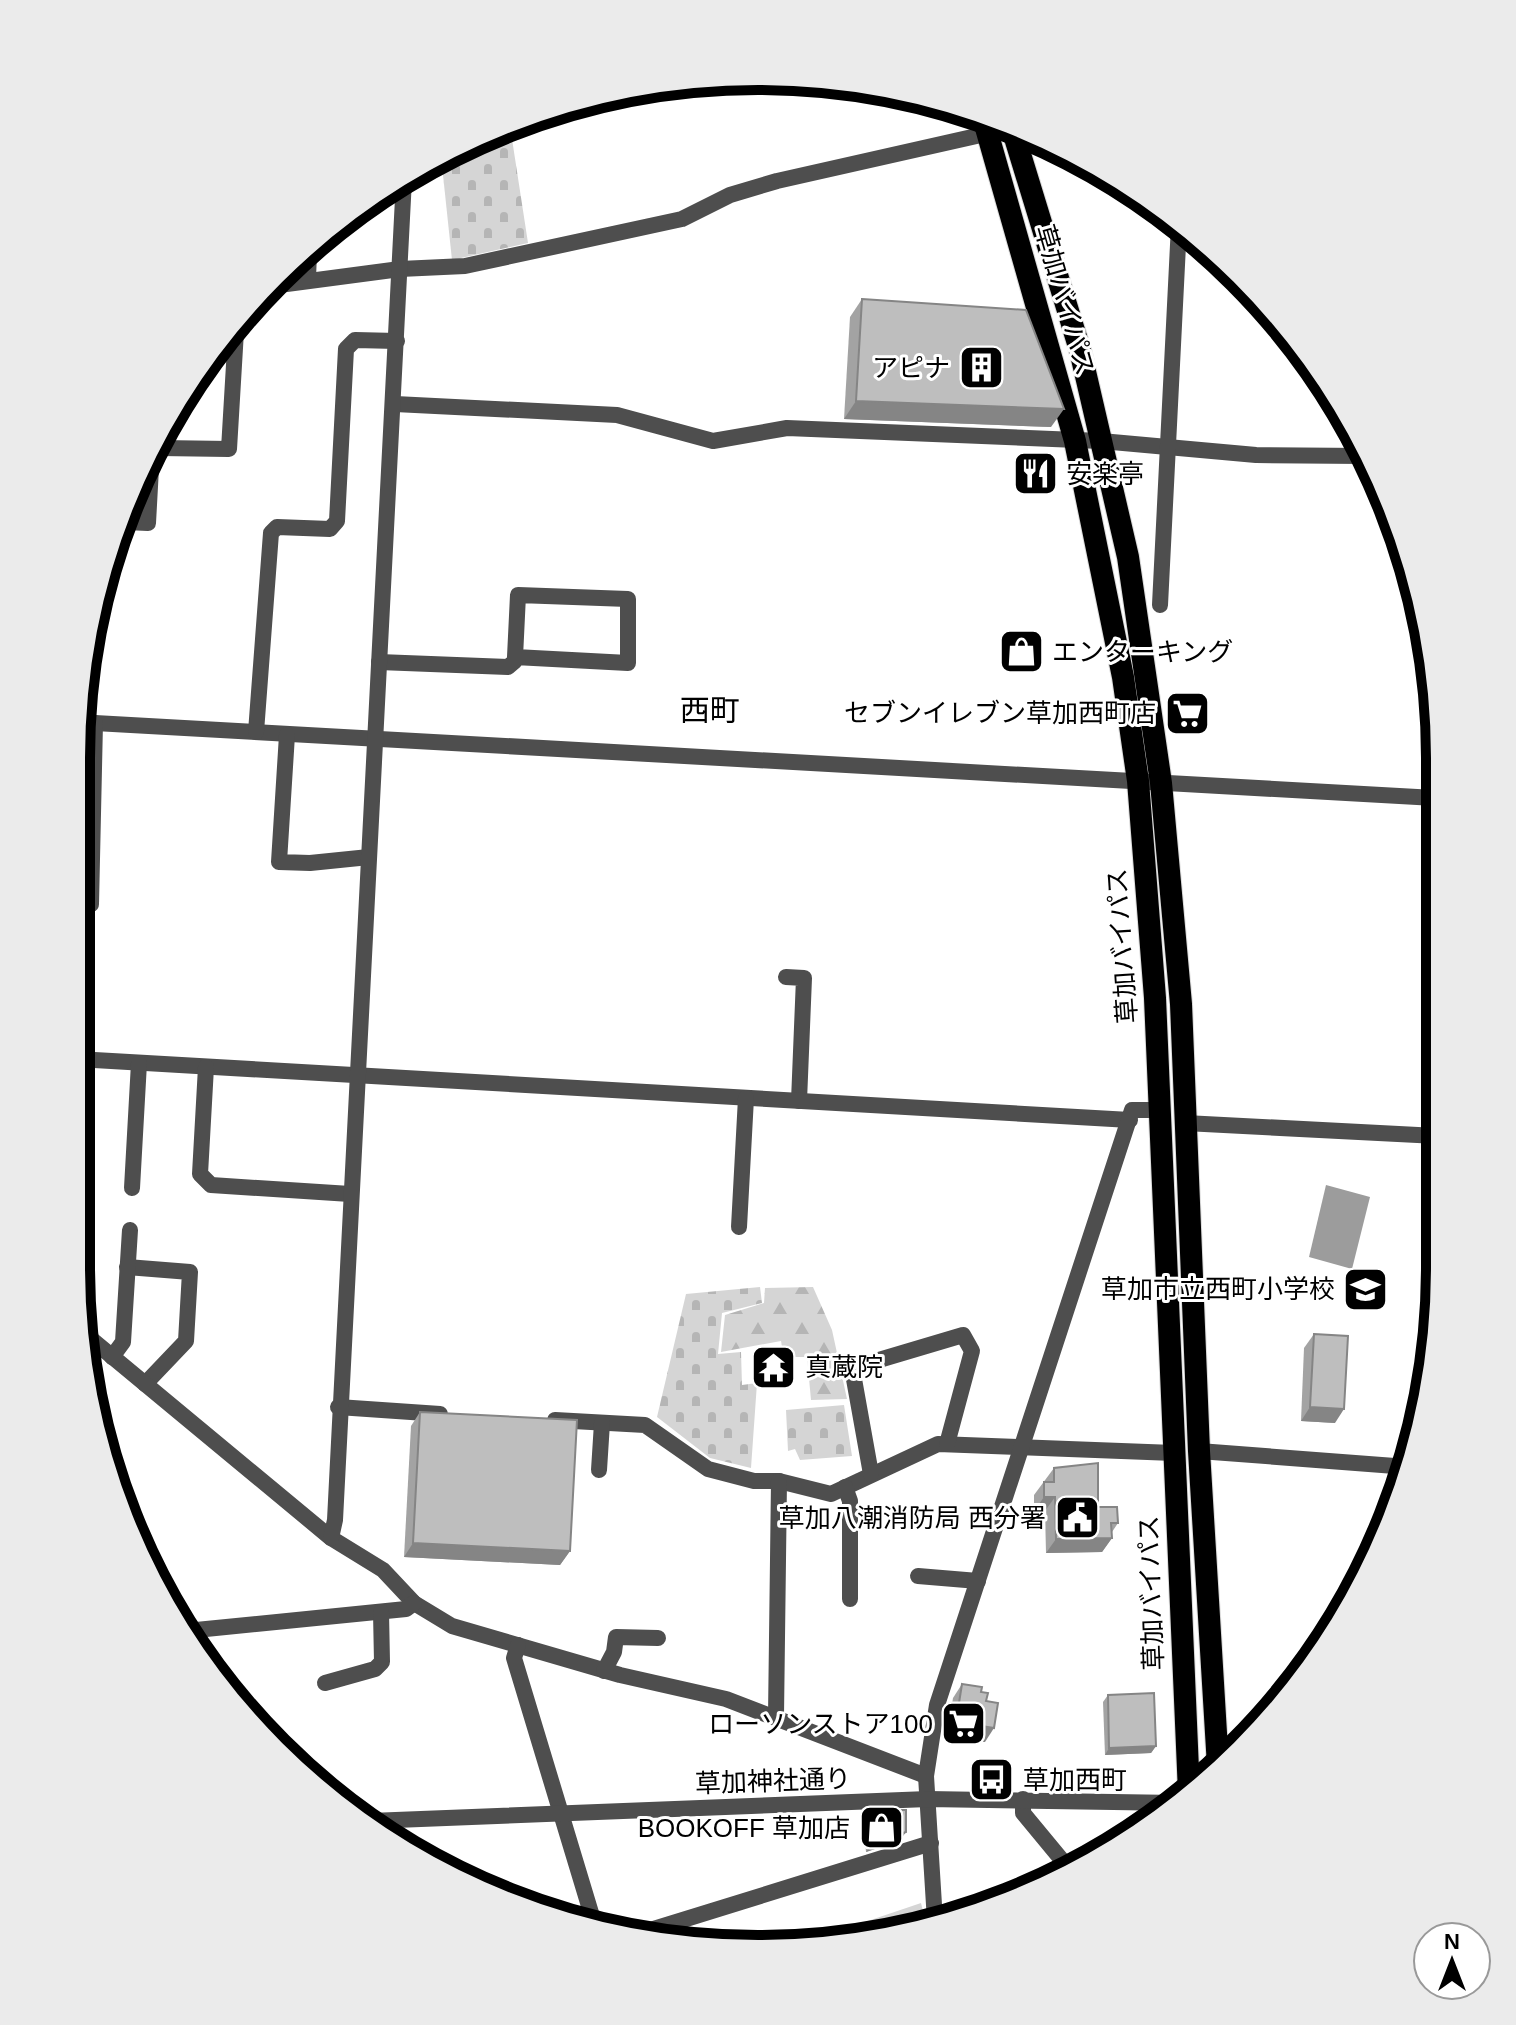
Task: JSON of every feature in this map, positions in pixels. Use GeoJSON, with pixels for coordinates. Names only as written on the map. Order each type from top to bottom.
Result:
{"type":"FeatureCollection","features":[{"type":"Feature","properties":{"kind":"highway","name":"草加バイパス"},"geometry":{"type":"LineString","coordinates":[[987,131],[1075,441],[1123,677],[1172,877],[1199,1451],[1217,1751]]}},
{"type":"Feature","properties":{"kind":"highway","name":"草加バイパス"},"geometry":{"type":"LineString","coordinates":[[1016,142],[1080,350],[1128,557],[1150,782],[1159,1110],[1188,1777]]}},
{"type":"Feature","properties":{"kind":"street"},"geometry":{"type":"LineString","coordinates":[[289,283],[400,269],[465,266],[682,219],[730,195],[975,126]]}},
{"type":"Feature","properties":{"kind":"street"},"geometry":{"type":"LineString","coordinates":[[331,1538],[335,1520],[338,1407],[377,740],[403,192]]}},
{"type":"Feature","properties":{"kind":"street"},"geometry":{"type":"LineString","coordinates":[[1160,605],[1178,239]]}},
{"type":"Feature","properties":{"kind":"street"},"geometry":{"type":"LineString","coordinates":[[308,279],[309,265]]}},
{"type":"Feature","properties":{"kind":"street"},"geometry":{"type":"LineString","coordinates":[[256,732],[271,533],[277,527],[330,529],[337,521],[346,349],[355,340],[397,341]]}},
{"type":"Feature","properties":{"kind":"street"},"geometry":{"type":"LineString","coordinates":[[167,448],[229,449],[235,342]]}},
{"type":"Feature","properties":{"kind":"street"},"geometry":{"type":"LineString","coordinates":[[395,404],[617,415],[713,441],[787,428],[1101,441],[1256,455],[1353,456]]}},
{"type":"Feature","properties":{"kind":"street"},"geometry":{"type":"LineString","coordinates":[[133,522],[148,523],[150,482]]}},
{"type":"Feature","properties":{"kind":"street"},"geometry":{"type":"LineString","coordinates":[[379,662],[508,667],[515,657],[518,595],[628,599],[628,663],[515,657]]}},
{"type":"Feature","properties":{"kind":"street"},"geometry":{"type":"LineString","coordinates":[[91,723],[1426,797]]}},
{"type":"Feature","properties":{"kind":"street"},"geometry":{"type":"LineString","coordinates":[[90,904],[95,723]]}},
{"type":"Feature","properties":{"kind":"street"},"geometry":{"type":"LineString","coordinates":[[287,735],[279,862],[310,863],[369,857]]}},
{"type":"Feature","properties":{"kind":"street"},"geometry":{"type":"LineString","coordinates":[[786,977],[804,978],[799,1101]]}},
{"type":"Feature","properties":{"kind":"street"},"geometry":{"type":"LineString","coordinates":[[90,1060],[1130,1120]]}},
{"type":"Feature","properties":{"kind":"street"},"geometry":{"type":"LineString","coordinates":[[132,1188],[139,1063]]}},
{"type":"Feature","properties":{"kind":"street"},"geometry":{"type":"LineString","coordinates":[[206,1067],[200,1174],[211,1185],[350,1194]]}},
{"type":"Feature","properties":{"kind":"street"},"geometry":{"type":"LineString","coordinates":[[739,1227],[746,1098]]}},
{"type":"Feature","properties":{"kind":"street"},"geometry":{"type":"LineString","coordinates":[[934,1911],[926,1776],[937,1705],[1132,1110],[1159,1110]]}},
{"type":"Feature","properties":{"kind":"street"},"geometry":{"type":"LineString","coordinates":[[1185,1123],[1426,1135]]}},
{"type":"Feature","properties":{"kind":"street"},"geometry":{"type":"LineString","coordinates":[[112,1357],[123,1342],[130,1230]]}},
{"type":"Feature","properties":{"kind":"street"},"geometry":{"type":"LineString","coordinates":[[127,1267],[190,1272],[186,1341],[145,1384]]}},
{"type":"Feature","properties":{"kind":"street"},"geometry":{"type":"LineString","coordinates":[[871,1474],[852,1368],[963,1335],[972,1351],[947,1444]]}},
{"type":"Feature","properties":{"kind":"street"},"geometry":{"type":"LineString","coordinates":[[95,1342],[331,1538],[383,1570],[414,1603],[452,1626],[604,1671],[726,1699],[926,1776]]}},
{"type":"Feature","properties":{"kind":"street"},"geometry":{"type":"LineString","coordinates":[[338,1407],[457,1415]]}},
{"type":"Feature","properties":{"kind":"street"},"geometry":{"type":"LineString","coordinates":[[532,1419],[645,1425],[708,1469],[754,1481],[779,1481],[831,1494],[938,1444],[1174,1453]]}},
{"type":"Feature","properties":{"kind":"street"},"geometry":{"type":"LineString","coordinates":[[599,1470],[602,1423]]}},
{"type":"Feature","properties":{"kind":"street"},"geometry":{"type":"LineString","coordinates":[[1199,1451],[1396,1466]]}},
{"type":"Feature","properties":{"kind":"street"},"geometry":{"type":"LineString","coordinates":[[776,1716],[779,1481]]}},
{"type":"Feature","properties":{"kind":"street"},"geometry":{"type":"LineString","coordinates":[[845,1487],[850,1501],[850,1599]]}},
{"type":"Feature","properties":{"kind":"street"},"geometry":{"type":"LineString","coordinates":[[918,1576],[978,1581]]}},
{"type":"Feature","properties":{"kind":"street"},"geometry":{"type":"LineString","coordinates":[[198,1630],[406,1609],[414,1603]]}},
{"type":"Feature","properties":{"kind":"street"},"geometry":{"type":"LineString","coordinates":[[325,1683],[375,1669],[382,1662],[381,1612]]}},
{"type":"Feature","properties":{"kind":"street"},"geometry":{"type":"LineString","coordinates":[[604,1671],[614,1652],[616,1637],[658,1638]]}},
{"type":"Feature","properties":{"kind":"street"},"geometry":{"type":"LineString","coordinates":[[518,1645],[514,1658],[591,1913]]}},
{"type":"Feature","properties":{"kind":"street","name":"草加神社通り"},"geometry":{"type":"LineString","coordinates":[[385,1820],[928,1799],[1157,1802]]}},
{"type":"Feature","properties":{"kind":"street"},"geometry":{"type":"LineString","coordinates":[[1023,1799],[1023,1813],[1063,1861]]}},
{"type":"Feature","properties":{"kind":"street"},"geometry":{"type":"LineString","coordinates":[[660,1927],[931,1843]]}},
{"type":"Feature","properties":{"kind":"green space"},"geometry":{"type":"Polygon","coordinates":[[[512,137],[528,243],[452,260],[442,170],[512,137]]]}},
{"type":"Feature","properties":{"kind":"green space"},"geometry":{"type":"Polygon","coordinates":[[[760,1287],[762,1303],[722,1313],[718,1354],[741,1352],[742,1385],[757,1383],[751,1468],[710,1458],[657,1417],[686,1294],[760,1287]]]}},
{"type":"Feature","properties":{"kind":"green space"},"geometry":{"type":"Polygon","coordinates":[[[813,1287],[832,1330],[847,1399],[811,1400],[807,1357],[784,1357],[781,1341],[721,1352],[725,1315],[764,1303],[765,1288],[813,1287]]]}},
{"type":"Feature","properties":{"kind":"green space"},"geometry":{"type":"Polygon","coordinates":[[[844,1405],[852,1456],[800,1460],[795,1449],[788,1451],[786,1410],[844,1405]]]}},
{"type":"Feature","properties":{"kind":"green space"},"geometry":{"type":"Polygon","coordinates":[[[921,1903],[924,1914],[844,1929],[921,1903]]]}},
{"type":"Feature","properties":{"kind":"shaded area"},"geometry":{"type":"Polygon","coordinates":[[[1326,1185],[1370,1197],[1352,1269],[1309,1257],[1326,1185]]]}},
{"type":"Feature","properties":{"kind":"building"},"geometry":{"type":"Polygon","coordinates":[[[862,299],[1026,310],[1064,409],[856,401],[862,299]]]}},
{"type":"Feature","properties":{"kind":"building"},"geometry":{"type":"Polygon","coordinates":[[[1314,1334],[1348,1336],[1344,1409],[1310,1407],[1314,1334]]]}},
{"type":"Feature","properties":{"kind":"building"},"geometry":{"type":"Polygon","coordinates":[[[420,1412],[577,1420],[570,1551],[413,1543],[420,1412]]]}},
{"type":"Feature","properties":{"kind":"building"},"geometry":{"type":"Polygon","coordinates":[[[1098,1463],[1098,1507],[1117,1507],[1118,1523],[1111,1523],[1112,1538],[1056,1539],[1055,1497],[1044,1497],[1044,1482],[1054,1482],[1054,1468],[1098,1463]]]}},
{"type":"Feature","properties":{"kind":"building"},"geometry":{"type":"Polygon","coordinates":[[[962,1684],[982,1687],[981,1692],[988,1693],[986,1701],[998,1703],[994,1728],[956,1722],[962,1684]]]}},
{"type":"Feature","properties":{"kind":"building"},"geometry":{"type":"Polygon","coordinates":[[[1154,1693],[1156,1746],[1109,1748],[1108,1695],[1154,1693]]]}},
{"type":"Feature","properties":{"kind":"building"},"geometry":{"type":"Polygon","coordinates":[[[869,1810],[906,1810],[906,1832],[872,1843],[869,1810]]]}},
{"type":"Feature","properties":{"kind":"place","name":"アピナ"},"geometry":{"type":"Point","coordinates":[981,368]}},
{"type":"Feature","properties":{"kind":"place","name":"安楽亭"},"geometry":{"type":"Point","coordinates":[1035,474]}},
{"type":"Feature","properties":{"kind":"place","name":"エンターキング"},"geometry":{"type":"Point","coordinates":[1021,652]}},
{"type":"Feature","properties":{"kind":"place","name":"セブンイレブン草加西町店"},"geometry":{"type":"Point","coordinates":[1187,713]}},
{"type":"Feature","properties":{"kind":"place","name":"草加市立西町小学校"},"geometry":{"type":"Point","coordinates":[1366,1289]}},
{"type":"Feature","properties":{"kind":"place","name":"真蔵院"},"geometry":{"type":"Point","coordinates":[774,1367]}},
{"type":"Feature","properties":{"kind":"place","name":"草加八潮消防局 西分署"},"geometry":{"type":"Point","coordinates":[1077,1518]}},
{"type":"Feature","properties":{"kind":"place","name":"ローソンストア100"},"geometry":{"type":"Point","coordinates":[964,1724]}},
{"type":"Feature","properties":{"kind":"place","name":"草加西町"},"geometry":{"type":"Point","coordinates":[992,1780]}},
{"type":"Feature","properties":{"kind":"place","name":"BOOKOFF 草加店"},"geometry":{"type":"Point","coordinates":[881,1828]}},
{"type":"Feature","properties":{"kind":"district","name":"西町"},"geometry":{"type":"Point","coordinates":[710,710]}}]}
